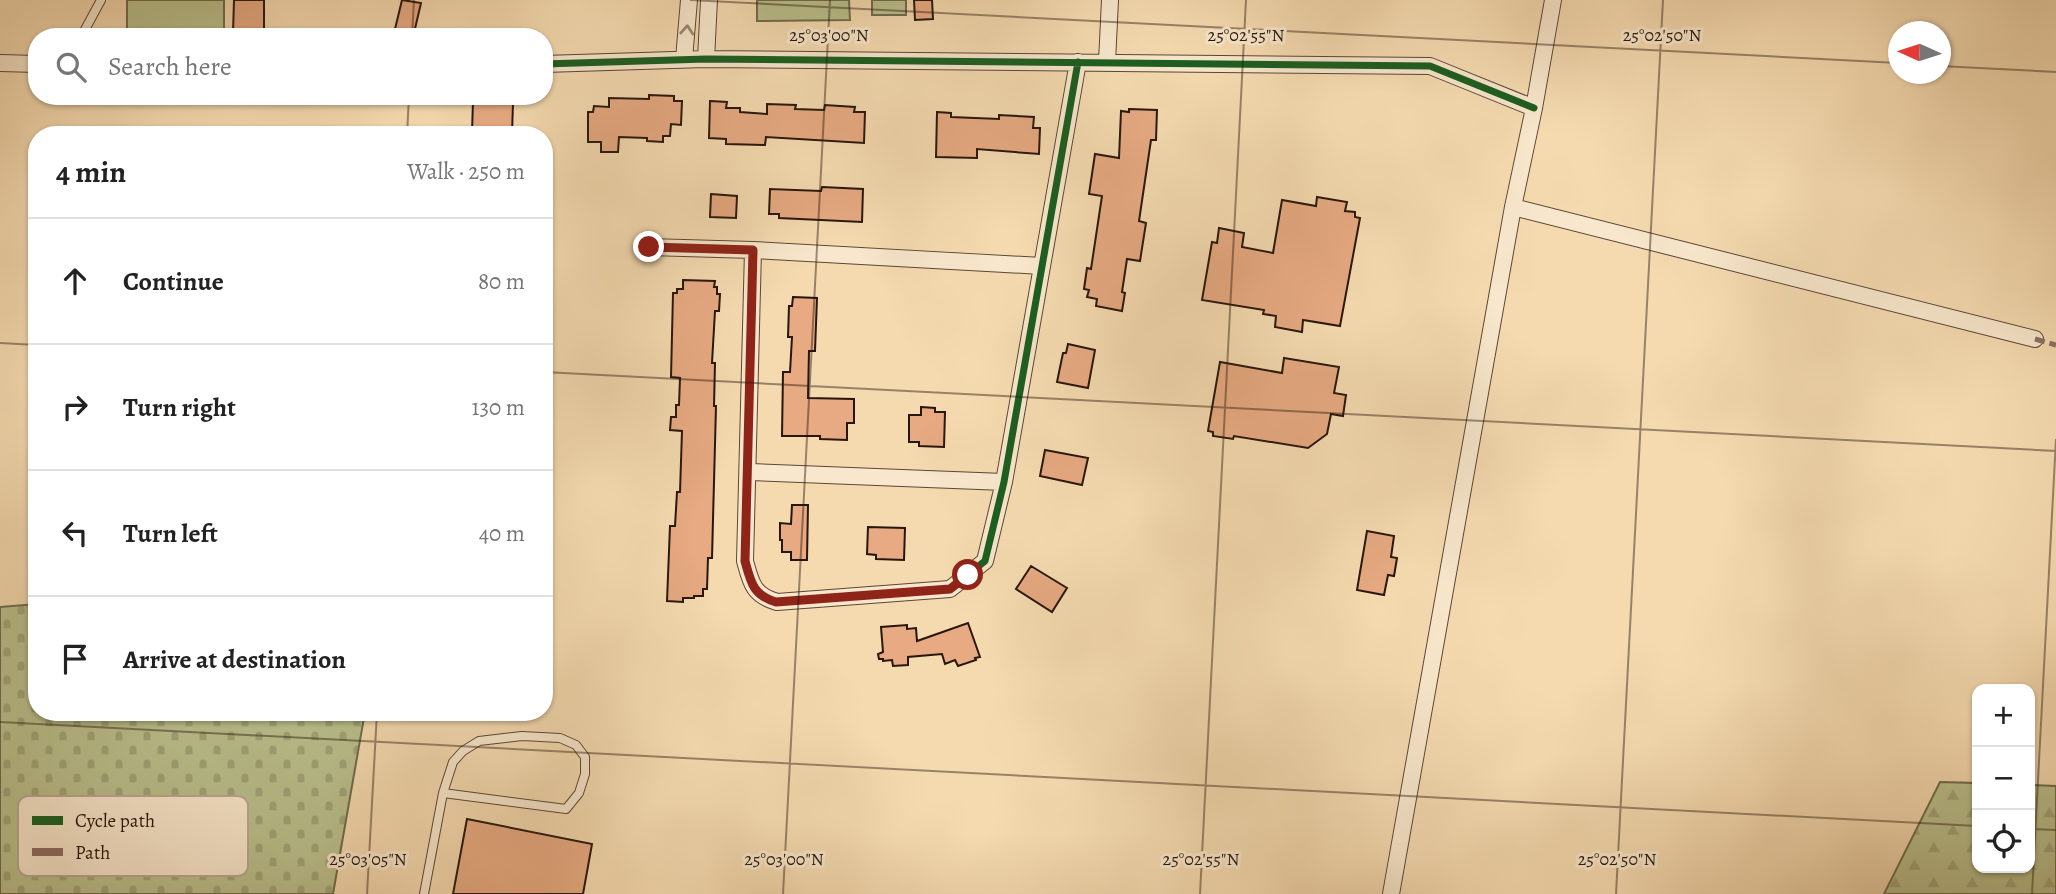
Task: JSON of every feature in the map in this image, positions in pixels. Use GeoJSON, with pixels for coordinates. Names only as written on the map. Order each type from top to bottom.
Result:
{"type":"FeatureCollection","features":[{"type":"Feature","properties":{"kind":"street"},"geometry":{"type":"LineString","coordinates":[[684,59],[689,0]]}},
{"type":"Feature","properties":{"kind":"street"},"geometry":{"type":"LineString","coordinates":[[706,59],[709,0]]}},
{"type":"Feature","properties":{"kind":"street"},"geometry":{"type":"LineString","coordinates":[[1108,62],[1110,0]]}},
{"type":"Feature","properties":{"kind":"street"},"geometry":{"type":"LineString","coordinates":[[1391,894],[1513,207],[1553,0]]}},
{"type":"Feature","properties":{"kind":"street"},"geometry":{"type":"LineString","coordinates":[[553,64],[706,59],[1430,66],[1534,108]]}},
{"type":"Feature","properties":{"kind":"street"},"geometry":{"type":"LineString","coordinates":[[0,62],[28,64]]}},
{"type":"Feature","properties":{"kind":"street"},"geometry":{"type":"LineString","coordinates":[[753,250],[745,561],[751,583],[762,598],[776,602],[950,589],[985,561],[1004,481],[1078,62]]}},
{"type":"Feature","properties":{"kind":"street"},"geometry":{"type":"LineString","coordinates":[[1513,207],[2035,339]]}},
{"type":"Feature","properties":{"kind":"street"},"geometry":{"type":"LineString","coordinates":[[649,247],[753,250],[1042,267]]}},
{"type":"Feature","properties":{"kind":"street"},"geometry":{"type":"LineString","coordinates":[[748,472],[1004,481]]}},
{"type":"Feature","properties":{"kind":"lane"},"geometry":{"type":"LineString","coordinates":[[86,28],[101,0]]}},
{"type":"Feature","properties":{"kind":"lane"},"geometry":{"type":"LineString","coordinates":[[424,894],[443,793],[453,762],[463,751],[479,741],[522,736],[560,738],[576,745],[585,757],[585,774],[579,793],[566,809],[443,793]]}},
{"type":"Feature","properties":{"kind":"green space"},"geometry":{"type":"Polygon","coordinates":[[[127,0],[224,0],[224,28],[127,28],[127,0]]]}},
{"type":"Feature","properties":{"kind":"green space"},"geometry":{"type":"Polygon","coordinates":[[[757,0],[849,0],[850,20],[757,21],[757,0]]]}},
{"type":"Feature","properties":{"kind":"green space"},"geometry":{"type":"Polygon","coordinates":[[[872,0],[906,0],[906,15],[872,15],[872,0]]]}},
{"type":"Feature","properties":{"kind":"green space"},"geometry":{"type":"Polygon","coordinates":[[[28,605],[28,721],[363,721],[333,894],[0,894],[0,607],[28,605]]]}},
{"type":"Feature","properties":{"kind":"green space"},"geometry":{"type":"Polygon","coordinates":[[[1940,782],[1972,783],[1972,873],[2035,873],[2035,785],[2056,786],[2056,894],[1884,894],[1940,782]]]}},
{"type":"Feature","properties":{"kind":"building"},"geometry":{"type":"Polygon","coordinates":[[[234,0],[264,0],[264,28],[233,28],[234,0]]]}},
{"type":"Feature","properties":{"kind":"building"},"geometry":{"type":"Polygon","coordinates":[[[402,0],[421,3],[415,28],[395,28],[402,0]]]}},
{"type":"Feature","properties":{"kind":"building"},"geometry":{"type":"Polygon","coordinates":[[[914,0],[932,0],[933,19],[915,20],[914,0]]]}},
{"type":"Feature","properties":{"kind":"building"},"geometry":{"type":"Polygon","coordinates":[[[649,95],[674,96],[674,101],[682,101],[681,125],[671,124],[670,136],[663,136],[663,142],[647,141],[647,138],[619,137],[618,152],[601,152],[601,142],[588,142],[588,112],[593,112],[594,106],[609,107],[609,98],[649,99],[649,95]]]}},
{"type":"Feature","properties":{"kind":"building"},"geometry":{"type":"Polygon","coordinates":[[[710,101],[727,102],[726,108],[740,108],[740,112],[767,114],[767,104],[824,110],[825,105],[855,107],[854,112],[865,112],[864,143],[766,137],[765,145],[726,144],[726,139],[709,138],[710,101]]]}},
{"type":"Feature","properties":{"kind":"building"},"geometry":{"type":"Polygon","coordinates":[[[473,105],[513,105],[512,126],[472,126],[473,105]]]}},
{"type":"Feature","properties":{"kind":"building"},"geometry":{"type":"Polygon","coordinates":[[[1129,109],[1157,110],[1156,140],[1151,140],[1139,221],[1146,223],[1140,261],[1127,259],[1122,311],[1096,306],[1097,299],[1087,297],[1089,290],[1084,289],[1087,268],[1091,269],[1102,196],[1089,194],[1095,154],[1119,158],[1121,111],[1129,112],[1129,109]]]}},
{"type":"Feature","properties":{"kind":"building"},"geometry":{"type":"Polygon","coordinates":[[[937,112],[951,113],[951,117],[1034,117],[1033,128],[1040,128],[1039,154],[977,149],[977,158],[936,157],[937,112]]]}},
{"type":"Feature","properties":{"kind":"building"},"geometry":{"type":"Polygon","coordinates":[[[822,187],[863,189],[862,222],[779,218],[779,214],[769,214],[770,189],[821,191],[822,187]]]}},
{"type":"Feature","properties":{"kind":"building"},"geometry":{"type":"Polygon","coordinates":[[[711,194],[737,196],[736,218],[710,217],[711,194]]]}},
{"type":"Feature","properties":{"kind":"building"},"geometry":{"type":"Polygon","coordinates":[[[1317,197],[1347,202],[1345,211],[1355,212],[1355,217],[1360,218],[1340,326],[1303,320],[1302,332],[1275,327],[1276,316],[1263,314],[1264,310],[1202,300],[1212,242],[1217,243],[1219,228],[1244,233],[1242,247],[1273,253],[1282,200],[1316,206],[1317,197]]]}},
{"type":"Feature","properties":{"kind":"building"},"geometry":{"type":"Polygon","coordinates":[[[683,280],[715,281],[714,287],[717,287],[717,294],[720,294],[719,311],[715,311],[712,363],[715,363],[716,406],[712,558],[708,558],[707,589],[703,589],[703,596],[683,598],[683,602],[667,601],[670,526],[675,526],[677,492],[680,492],[682,431],[670,430],[671,417],[676,417],[676,405],[679,405],[680,378],[671,377],[673,293],[677,293],[677,289],[683,289],[683,280]]]}},
{"type":"Feature","properties":{"kind":"building"},"geometry":{"type":"Polygon","coordinates":[[[793,297],[817,298],[815,351],[809,351],[808,398],[854,399],[854,423],[847,423],[847,440],[820,439],[820,436],[782,436],[783,372],[790,372],[792,337],[788,337],[789,306],[792,306],[793,297]]]}},
{"type":"Feature","properties":{"kind":"building"},"geometry":{"type":"Polygon","coordinates":[[[1068,344],[1095,350],[1088,388],[1057,382],[1063,353],[1066,353],[1068,344]]]}},
{"type":"Feature","properties":{"kind":"building"},"geometry":{"type":"Polygon","coordinates":[[[1284,358],[1339,367],[1334,393],[1346,395],[1343,416],[1331,414],[1327,434],[1308,448],[1234,436],[1233,439],[1213,436],[1213,432],[1208,431],[1220,362],[1282,373],[1284,358]]]}},
{"type":"Feature","properties":{"kind":"building"},"geometry":{"type":"Polygon","coordinates":[[[921,407],[945,412],[944,447],[919,446],[919,442],[909,442],[909,415],[921,415],[921,407]]]}},
{"type":"Feature","properties":{"kind":"building"},"geometry":{"type":"Polygon","coordinates":[[[1045,450],[1088,458],[1082,485],[1040,476],[1045,450]]]}},
{"type":"Feature","properties":{"kind":"building"},"geometry":{"type":"Polygon","coordinates":[[[792,505],[808,505],[807,560],[791,560],[791,552],[782,552],[780,523],[791,524],[792,505]]]}},
{"type":"Feature","properties":{"kind":"building"},"geometry":{"type":"Polygon","coordinates":[[[868,527],[905,528],[904,560],[876,559],[876,555],[867,554],[868,527]]]}},
{"type":"Feature","properties":{"kind":"building"},"geometry":{"type":"Polygon","coordinates":[[[1367,531],[1394,536],[1391,557],[1397,558],[1394,576],[1388,575],[1384,595],[1357,590],[1367,531]]]}},
{"type":"Feature","properties":{"kind":"building"},"geometry":{"type":"Polygon","coordinates":[[[1031,566],[1067,588],[1052,612],[1016,589],[1031,566]]]}},
{"type":"Feature","properties":{"kind":"building"},"geometry":{"type":"Polygon","coordinates":[[[968,623],[980,657],[975,658],[976,660],[958,666],[955,660],[945,664],[942,654],[908,657],[908,665],[893,666],[892,660],[879,659],[878,654],[883,652],[881,627],[907,625],[907,629],[916,628],[917,641],[968,623]]]}},
{"type":"Feature","properties":{"kind":"building"},"geometry":{"type":"Polygon","coordinates":[[[467,819],[592,844],[583,894],[453,894],[467,819]]]}},
{"type":"Feature","properties":{"kind":"marked path"},"geometry":{"type":"LineString","coordinates":[[2035,339],[2056,345]]}},
{"type":"Feature","properties":{"kind":"cycle path"},"geometry":{"type":"LineString","coordinates":[[553,64],[706,59],[1430,66],[1534,108]]}},
{"type":"Feature","properties":{"kind":"cycle path"},"geometry":{"type":"LineString","coordinates":[[753,250],[745,561],[754,587],[763,596],[777,602],[950,589],[985,561],[1004,482],[1078,62]]}},
{"type":"Feature","properties":{"kind":"route"},"geometry":{"type":"LineString","coordinates":[[649,247],[753,250],[745,561],[751,583],[762,598],[776,602],[950,589],[968,575]]}}]}
